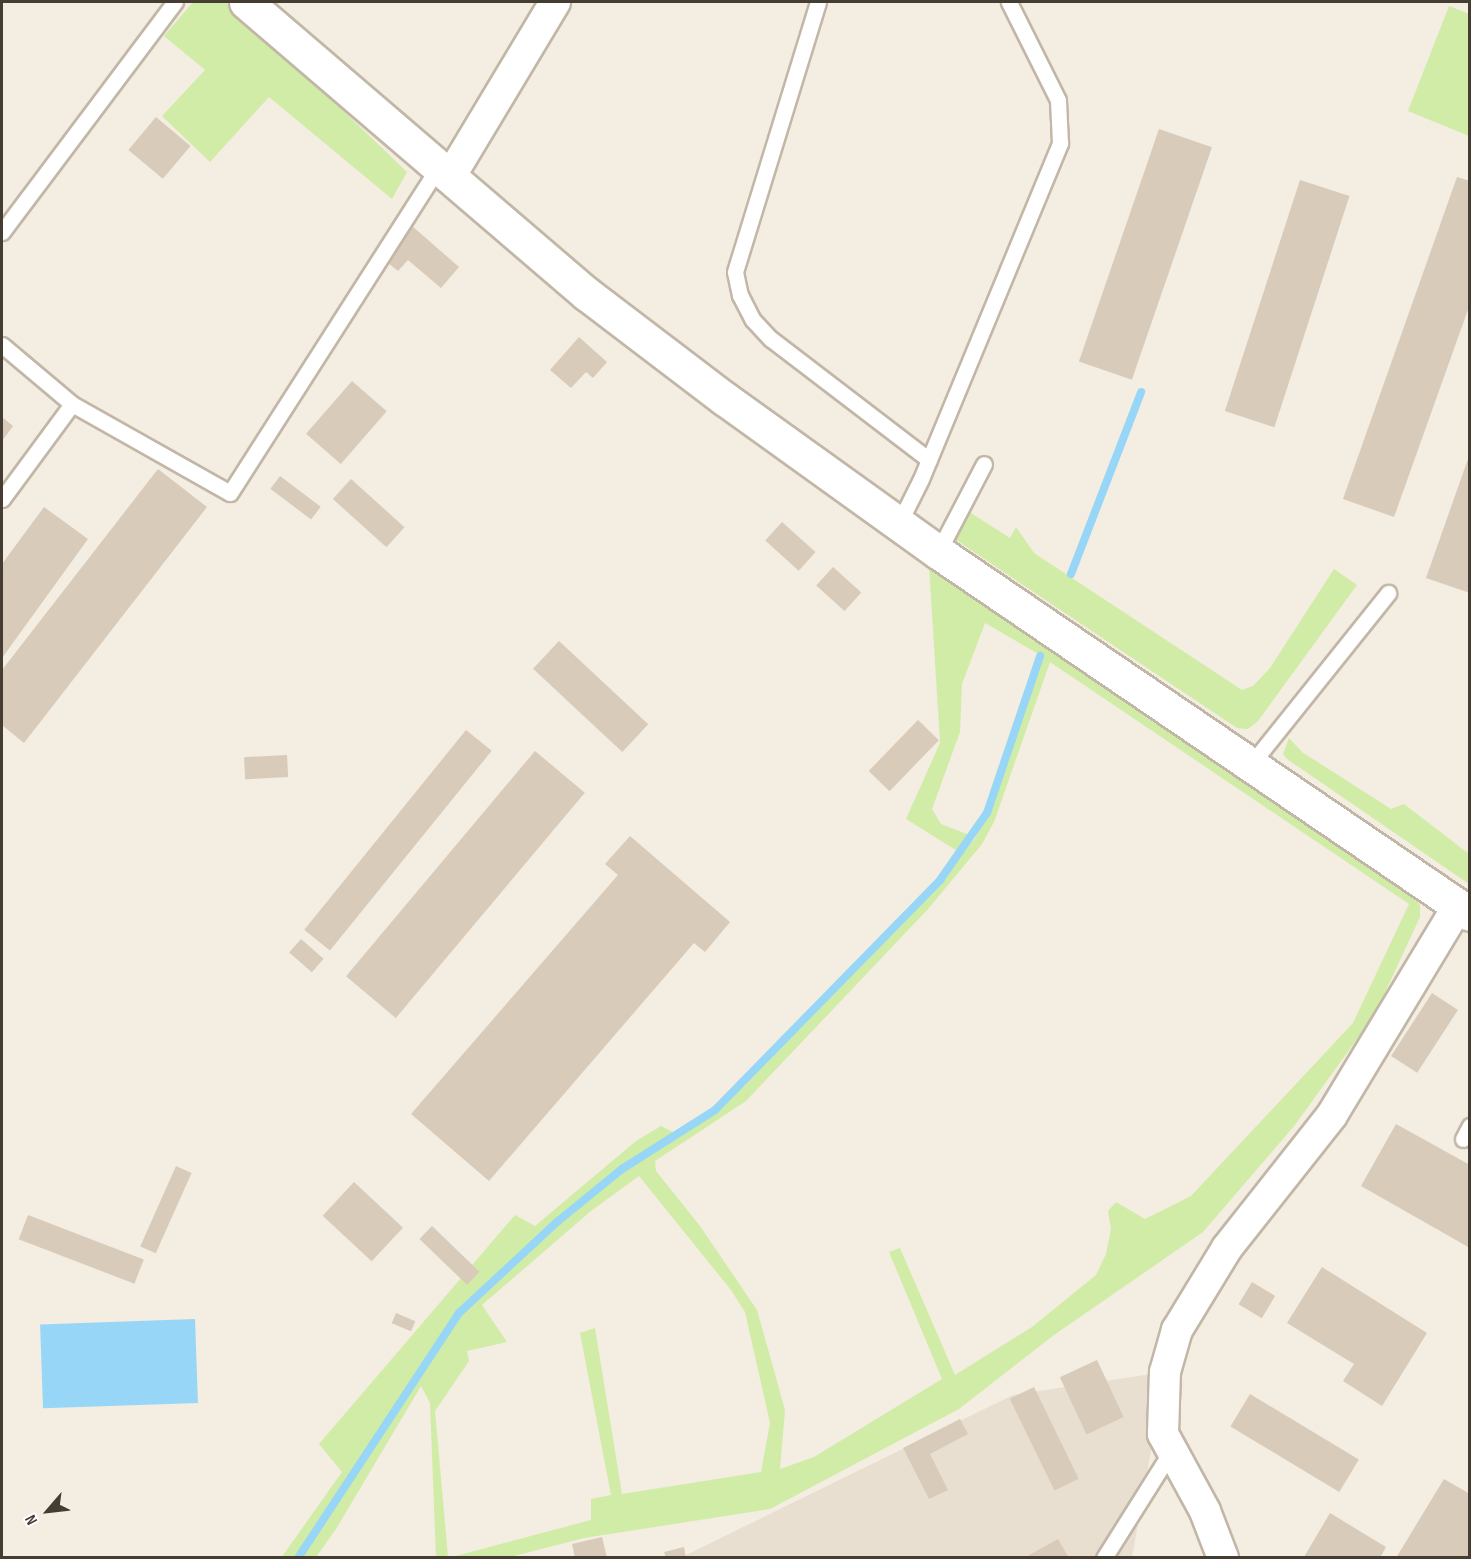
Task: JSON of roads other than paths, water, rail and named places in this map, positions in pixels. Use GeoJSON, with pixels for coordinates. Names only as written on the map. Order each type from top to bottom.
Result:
{"type":"FeatureCollection","features":[{"type":"Feature","properties":{"kind":"street"},"geometry":{"type":"LineString","coordinates":[[246,2],[587,294],[898,525],[1252,763],[1464,910],[1332,1115],[1227,1248],[1178,1330],[1162,1397],[1163,1434],[1170,1453],[1205,1511],[1223,1557]]}},
{"type":"Feature","properties":{"kind":"street"},"geometry":{"type":"LineString","coordinates":[[444,172],[555,2]]}},
{"type":"Feature","properties":{"kind":"lane"},"geometry":{"type":"LineString","coordinates":[[2,232],[175,2]]}},
{"type":"Feature","properties":{"kind":"lane"},"geometry":{"type":"LineString","coordinates":[[818,2],[735,272],[740,295],[753,320],[771,339],[929,460]]}},
{"type":"Feature","properties":{"kind":"lane"},"geometry":{"type":"LineString","coordinates":[[898,525],[929,460],[1060,143],[1058,100],[1009,2]]}},
{"type":"Feature","properties":{"kind":"lane"},"geometry":{"type":"LineString","coordinates":[[2,345],[72,404],[230,493],[444,172]]}},
{"type":"Feature","properties":{"kind":"lane"},"geometry":{"type":"LineString","coordinates":[[2,499],[72,404]]}},
{"type":"Feature","properties":{"kind":"lane"},"geometry":{"type":"LineString","coordinates":[[938,552],[984,464]]}},
{"type":"Feature","properties":{"kind":"lane"},"geometry":{"type":"LineString","coordinates":[[1252,763],[1388,593]]}},
{"type":"Feature","properties":{"kind":"lane"},"geometry":{"type":"LineString","coordinates":[[1104,1557],[1170,1453]]}},
{"type":"Feature","properties":{"kind":"water"},"geometry":{"type":"Polygon","coordinates":[[[195,1319],[198,1403],[43,1408],[40,1324],[195,1319]]]}},
{"type":"Feature","properties":{"kind":"waterway"},"geometry":{"type":"LineString","coordinates":[[1130,421],[1141,392]]}},
{"type":"Feature","properties":{"kind":"waterway"},"geometry":{"type":"LineString","coordinates":[[1071,574],[1129,424]]}},
{"type":"Feature","properties":{"kind":"waterway"},"geometry":{"type":"LineString","coordinates":[[298,1558],[459,1313],[557,1222],[622,1169],[715,1110],[940,880],[987,813],[1040,656]]}}]}
